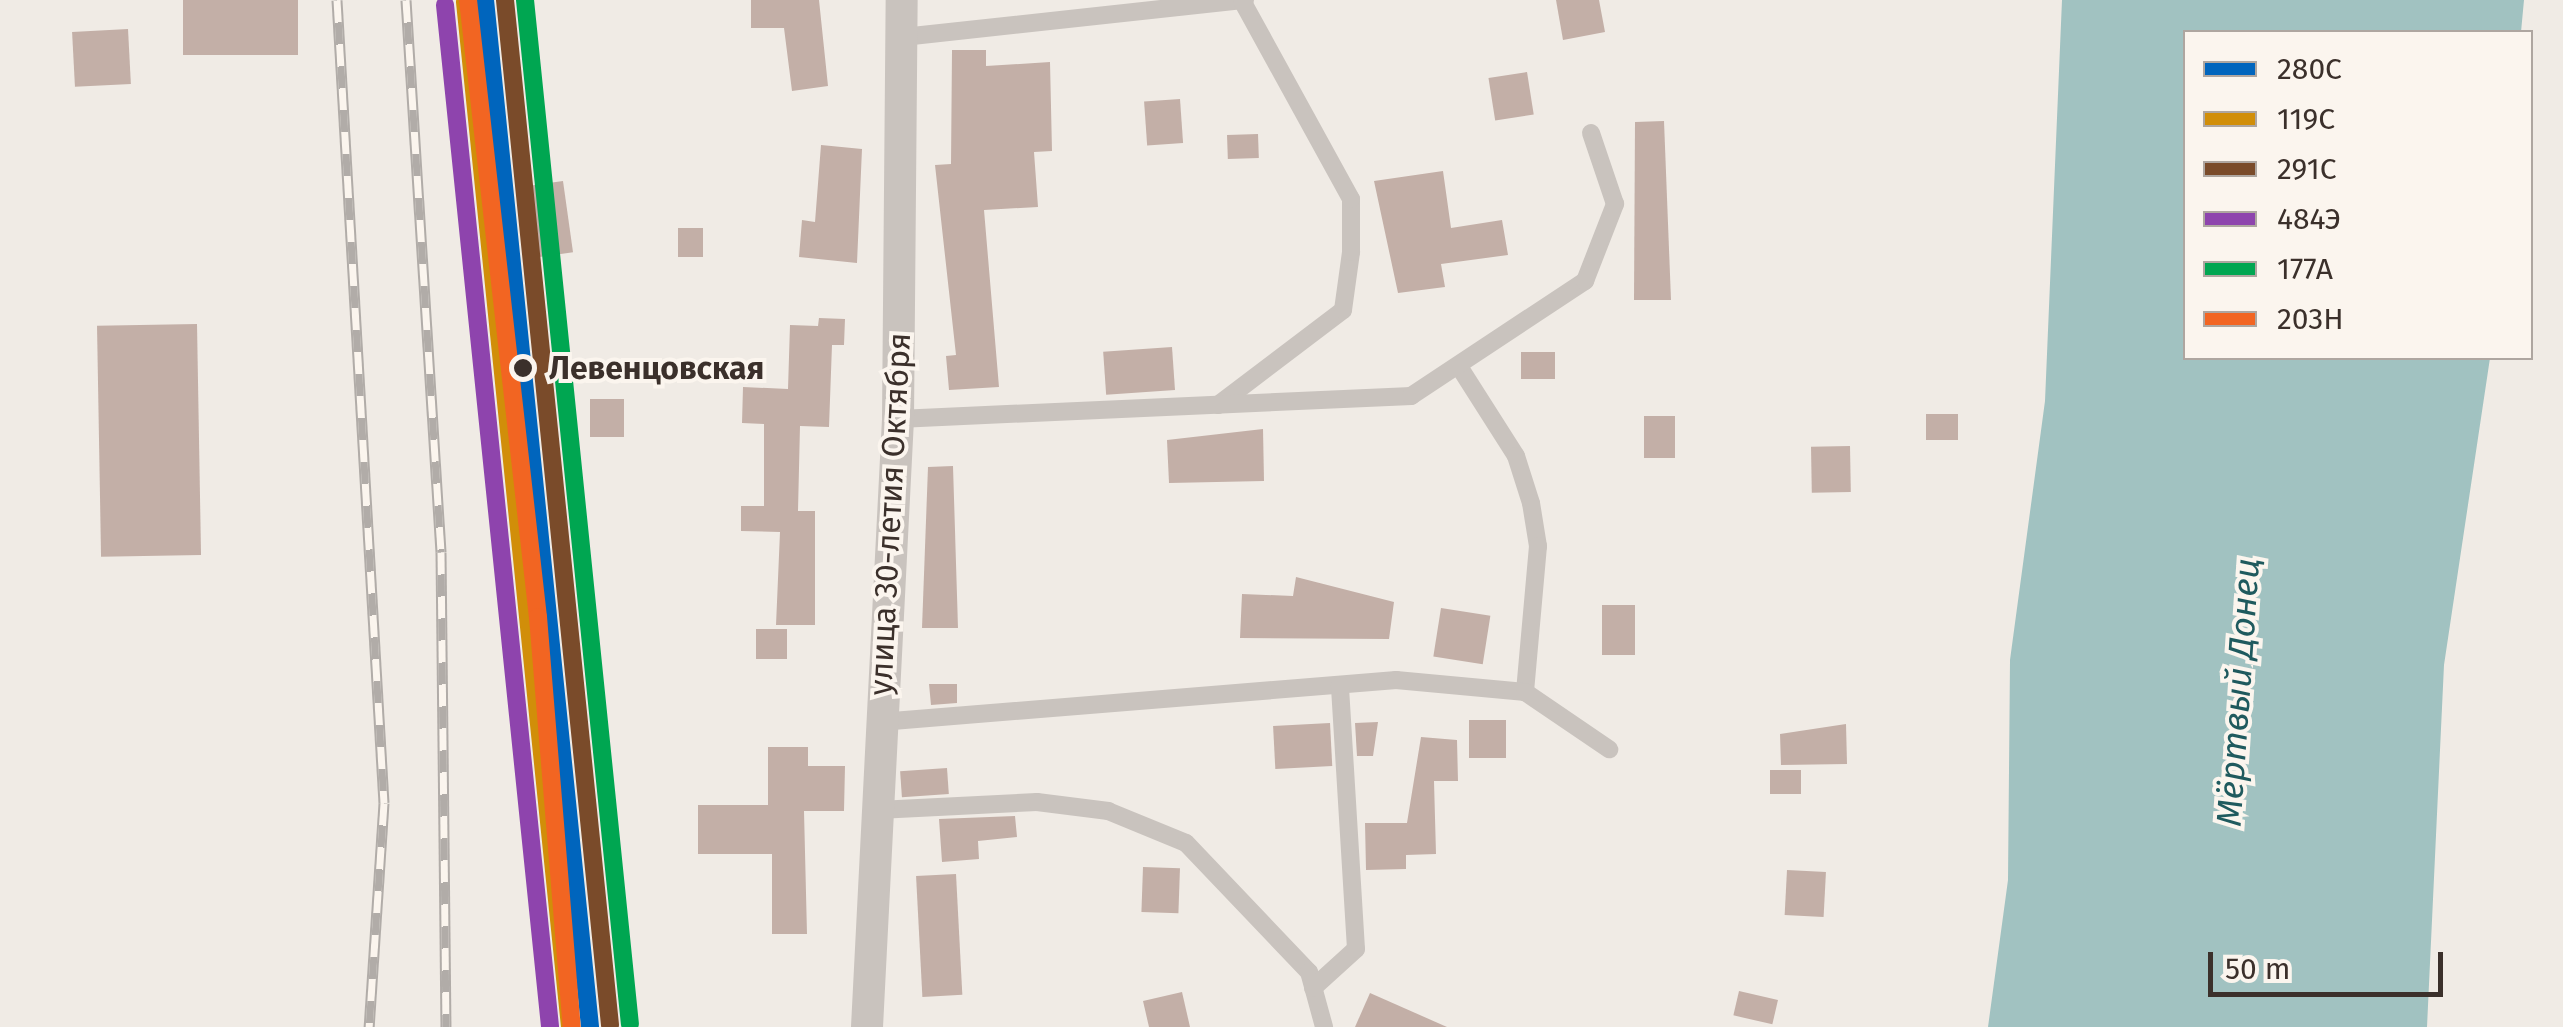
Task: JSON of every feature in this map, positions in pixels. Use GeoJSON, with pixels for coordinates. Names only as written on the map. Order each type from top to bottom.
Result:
{"type":"FeatureCollection","features":[{"type":"Feature","properties":{"kind":"street","name":"улица 30-летия Октября"},"geometry":{"type":"LineString","coordinates":[[867,1027],[898,419],[902,0]]}},
{"type":"Feature","properties":{"kind":"lane"},"geometry":{"type":"LineString","coordinates":[[902,37],[1244,0],[1351,199],[1352,252],[1343,310],[1218,405]]}},
{"type":"Feature","properties":{"kind":"lane"},"geometry":{"type":"LineString","coordinates":[[898,419],[1411,396],[1460,368],[1585,282],[1599,257],[1615,204],[1591,133]]}},
{"type":"Feature","properties":{"kind":"lane"},"geometry":{"type":"LineString","coordinates":[[1460,368],[1516,456],[1532,503],[1538,546],[1525,692]]}},
{"type":"Feature","properties":{"kind":"lane"},"geometry":{"type":"LineString","coordinates":[[880,722],[1396,680],[1525,692],[1609,749]]}},
{"type":"Feature","properties":{"kind":"lane"},"geometry":{"type":"LineString","coordinates":[[1314,988],[1356,949],[1340,685]]}},
{"type":"Feature","properties":{"kind":"lane"},"geometry":{"type":"LineString","coordinates":[[878,810],[1036,802],[1108,810],[1186,842],[1309,972],[1324,1027]]}},
{"type":"Feature","properties":{"kind":"water","name":"Мёртвый Донец"},"geometry":{"type":"Polygon","coordinates":[[[2062,0],[2524,0],[2521,30],[2183,30],[2183,360],[2490,360],[2444,665],[2427,1027],[1988,1027],[2008,880],[2010,660],[2045,401],[2062,0]]]}},
{"type":"Feature","properties":{"kind":"building"},"geometry":{"type":"Polygon","coordinates":[[[183,0],[298,0],[298,55],[183,55],[183,0]]]}},
{"type":"Feature","properties":{"kind":"building"},"geometry":{"type":"Polygon","coordinates":[[[751,0],[819,0],[828,86],[792,91],[784,28],[751,28],[751,0]]]}},
{"type":"Feature","properties":{"kind":"building"},"geometry":{"type":"Polygon","coordinates":[[[1556,0],[1599,0],[1605,32],[1563,40],[1556,0]]]}},
{"type":"Feature","properties":{"kind":"building"},"geometry":{"type":"Polygon","coordinates":[[[128,29],[131,84],[75,87],[72,32],[128,29]]]}},
{"type":"Feature","properties":{"kind":"building"},"geometry":{"type":"Polygon","coordinates":[[[952,50],[986,50],[986,66],[1050,62],[1052,151],[1034,152],[1038,207],[984,210],[999,387],[949,390],[946,356],[956,355],[935,165],[951,164],[952,50]]]}},
{"type":"Feature","properties":{"kind":"building"},"geometry":{"type":"Polygon","coordinates":[[[1527,72],[1534,114],[1495,121],[1488,78],[1527,72]]]}},
{"type":"Feature","properties":{"kind":"building"},"geometry":{"type":"Polygon","coordinates":[[[1180,99],[1183,143],[1147,145],[1144,102],[1180,99]]]}},
{"type":"Feature","properties":{"kind":"building"},"geometry":{"type":"Polygon","coordinates":[[[1664,121],[1671,300],[1634,300],[1635,122],[1664,121]]]}},
{"type":"Feature","properties":{"kind":"building"},"geometry":{"type":"Polygon","coordinates":[[[1258,134],[1259,158],[1228,159],[1227,135],[1258,134]]]}},
{"type":"Feature","properties":{"kind":"building"},"geometry":{"type":"Polygon","coordinates":[[[821,145],[862,149],[857,263],[799,257],[802,220],[815,222],[821,145]]]}},
{"type":"Feature","properties":{"kind":"building"},"geometry":{"type":"Polygon","coordinates":[[[1443,171],[1451,228],[1502,220],[1508,255],[1441,264],[1445,287],[1398,293],[1374,181],[1443,171]]]}},
{"type":"Feature","properties":{"kind":"building"},"geometry":{"type":"Polygon","coordinates":[[[563,181],[573,252],[537,257],[527,186],[563,181]]]}},
{"type":"Feature","properties":{"kind":"building"},"geometry":{"type":"Polygon","coordinates":[[[678,228],[703,228],[703,257],[678,257],[678,228]]]}},
{"type":"Feature","properties":{"kind":"building"},"geometry":{"type":"Polygon","coordinates":[[[819,318],[845,319],[844,345],[832,345],[829,427],[800,426],[798,511],[815,511],[815,625],[776,625],[780,532],[741,531],[741,506],[764,506],[764,424],[742,423],[743,387],[788,389],[790,325],[818,326],[819,318]]]}},
{"type":"Feature","properties":{"kind":"building"},"geometry":{"type":"Polygon","coordinates":[[[197,324],[201,555],[101,557],[97,326],[197,324]]]}},
{"type":"Feature","properties":{"kind":"building"},"geometry":{"type":"Polygon","coordinates":[[[1172,347],[1175,390],[1106,395],[1103,352],[1172,347]]]}},
{"type":"Feature","properties":{"kind":"building"},"geometry":{"type":"Polygon","coordinates":[[[1521,352],[1555,352],[1555,379],[1521,379],[1521,352]]]}},
{"type":"Feature","properties":{"kind":"building"},"geometry":{"type":"Polygon","coordinates":[[[590,399],[624,399],[624,437],[590,437],[590,399]]]}},
{"type":"Feature","properties":{"kind":"building"},"geometry":{"type":"Polygon","coordinates":[[[1926,414],[1958,414],[1958,440],[1926,440],[1926,414]]]}},
{"type":"Feature","properties":{"kind":"building"},"geometry":{"type":"Polygon","coordinates":[[[1644,416],[1675,416],[1675,458],[1644,458],[1644,416]]]}},
{"type":"Feature","properties":{"kind":"building"},"geometry":{"type":"Polygon","coordinates":[[[1263,429],[1264,481],[1169,483],[1167,440],[1263,429]]]}},
{"type":"Feature","properties":{"kind":"building"},"geometry":{"type":"Polygon","coordinates":[[[1850,446],[1851,492],[1812,493],[1811,447],[1850,446]]]}},
{"type":"Feature","properties":{"kind":"building"},"geometry":{"type":"Polygon","coordinates":[[[953,466],[958,628],[922,628],[928,467],[953,466]]]}},
{"type":"Feature","properties":{"kind":"building"},"geometry":{"type":"Polygon","coordinates":[[[1296,577],[1394,602],[1389,639],[1240,638],[1242,594],[1293,596],[1296,577]]]}},
{"type":"Feature","properties":{"kind":"building"},"geometry":{"type":"Polygon","coordinates":[[[1602,605],[1635,605],[1635,655],[1602,655],[1602,605]]]}},
{"type":"Feature","properties":{"kind":"building"},"geometry":{"type":"Polygon","coordinates":[[[1441,608],[1490,616],[1483,664],[1433,656],[1441,608]]]}},
{"type":"Feature","properties":{"kind":"building"},"geometry":{"type":"Polygon","coordinates":[[[756,629],[787,629],[787,659],[756,659],[756,629]]]}},
{"type":"Feature","properties":{"kind":"building"},"geometry":{"type":"Polygon","coordinates":[[[929,684],[957,684],[957,703],[931,705],[929,684]]]}},
{"type":"Feature","properties":{"kind":"building"},"geometry":{"type":"Polygon","coordinates":[[[1469,720],[1506,720],[1506,758],[1469,758],[1469,720]]]}},
{"type":"Feature","properties":{"kind":"building"},"geometry":{"type":"Polygon","coordinates":[[[1378,722],[1373,756],[1357,756],[1355,723],[1378,722]]]}},
{"type":"Feature","properties":{"kind":"building"},"geometry":{"type":"Polygon","coordinates":[[[1330,723],[1332,766],[1275,769],[1273,726],[1330,723]]]}},
{"type":"Feature","properties":{"kind":"building"},"geometry":{"type":"Polygon","coordinates":[[[1846,724],[1847,764],[1781,765],[1780,734],[1846,724]]]}},
{"type":"Feature","properties":{"kind":"building"},"geometry":{"type":"Polygon","coordinates":[[[1421,737],[1457,740],[1458,781],[1434,781],[1436,854],[1406,855],[1406,869],[1366,870],[1365,823],[1407,823],[1421,737]]]}},
{"type":"Feature","properties":{"kind":"building"},"geometry":{"type":"Polygon","coordinates":[[[768,747],[808,747],[808,766],[845,766],[844,811],[804,811],[807,934],[772,934],[772,854],[698,854],[698,805],[768,805],[768,747]]]}},
{"type":"Feature","properties":{"kind":"building"},"geometry":{"type":"Polygon","coordinates":[[[947,768],[949,794],[902,797],[900,771],[947,768]]]}},
{"type":"Feature","properties":{"kind":"building"},"geometry":{"type":"Polygon","coordinates":[[[1770,770],[1801,770],[1801,794],[1770,794],[1770,770]]]}},
{"type":"Feature","properties":{"kind":"building"},"geometry":{"type":"Polygon","coordinates":[[[1015,816],[1017,837],[978,841],[979,859],[942,862],[939,819],[1015,816]]]}},
{"type":"Feature","properties":{"kind":"building"},"geometry":{"type":"Polygon","coordinates":[[[1143,867],[1180,868],[1178,913],[1141,912],[1143,867]]]}},
{"type":"Feature","properties":{"kind":"building"},"geometry":{"type":"Polygon","coordinates":[[[1787,870],[1826,872],[1824,917],[1785,915],[1787,870]]]}},
{"type":"Feature","properties":{"kind":"building"},"geometry":{"type":"Polygon","coordinates":[[[956,874],[962,995],[922,997],[916,876],[956,874]]]}},
{"type":"Feature","properties":{"kind":"building"},"geometry":{"type":"Polygon","coordinates":[[[1739,991],[1778,1000],[1772,1024],[1733,1015],[1739,991]]]}},
{"type":"Feature","properties":{"kind":"building"},"geometry":{"type":"Polygon","coordinates":[[[1182,992],[1190,1027],[1149,1027],[1143,1001],[1182,992]]]}},
{"type":"Feature","properties":{"kind":"building"},"geometry":{"type":"Polygon","coordinates":[[[1370,993],[1447,1027],[1355,1027],[1370,993]]]}},
{"type":"Feature","properties":{"kind":"railway"},"geometry":{"type":"LineString","coordinates":[[337,0],[384,803],[369,1027]]}},
{"type":"Feature","properties":{"kind":"railway"},"geometry":{"type":"LineString","coordinates":[[406,0],[441,552],[446,1027]]}},
{"type":"Feature","properties":{"kind":"transit line","name":"203Н"},"geometry":{"type":"LineString","coordinates":[[468,0],[538,617],[572,1027]]}},
{"type":"Feature","properties":{"kind":"transit line","name":"280С"},"geometry":{"type":"LineString","coordinates":[[485,0],[590,1027]]}},
{"type":"Feature","properties":{"kind":"transit line","name":"291С"},"geometry":{"type":"LineString","coordinates":[[505,0],[610,1025]]}},
{"type":"Feature","properties":{"kind":"transit line","name":"177А"},"geometry":{"type":"LineString","coordinates":[[525,0],[630,1024]]}},
{"type":"Feature","properties":{"kind":"transit line","name":"119С"},"geometry":{"type":"LineString","coordinates":[[465,2],[570,1027]]}},
{"type":"Feature","properties":{"kind":"transit line","name":"484Э"},"geometry":{"type":"LineString","coordinates":[[445,5],[550,1027]]}},
{"type":"Feature","properties":{"kind":"place","name":"Левенцовская"},"geometry":{"type":"Point","coordinates":[523,368]}}]}
